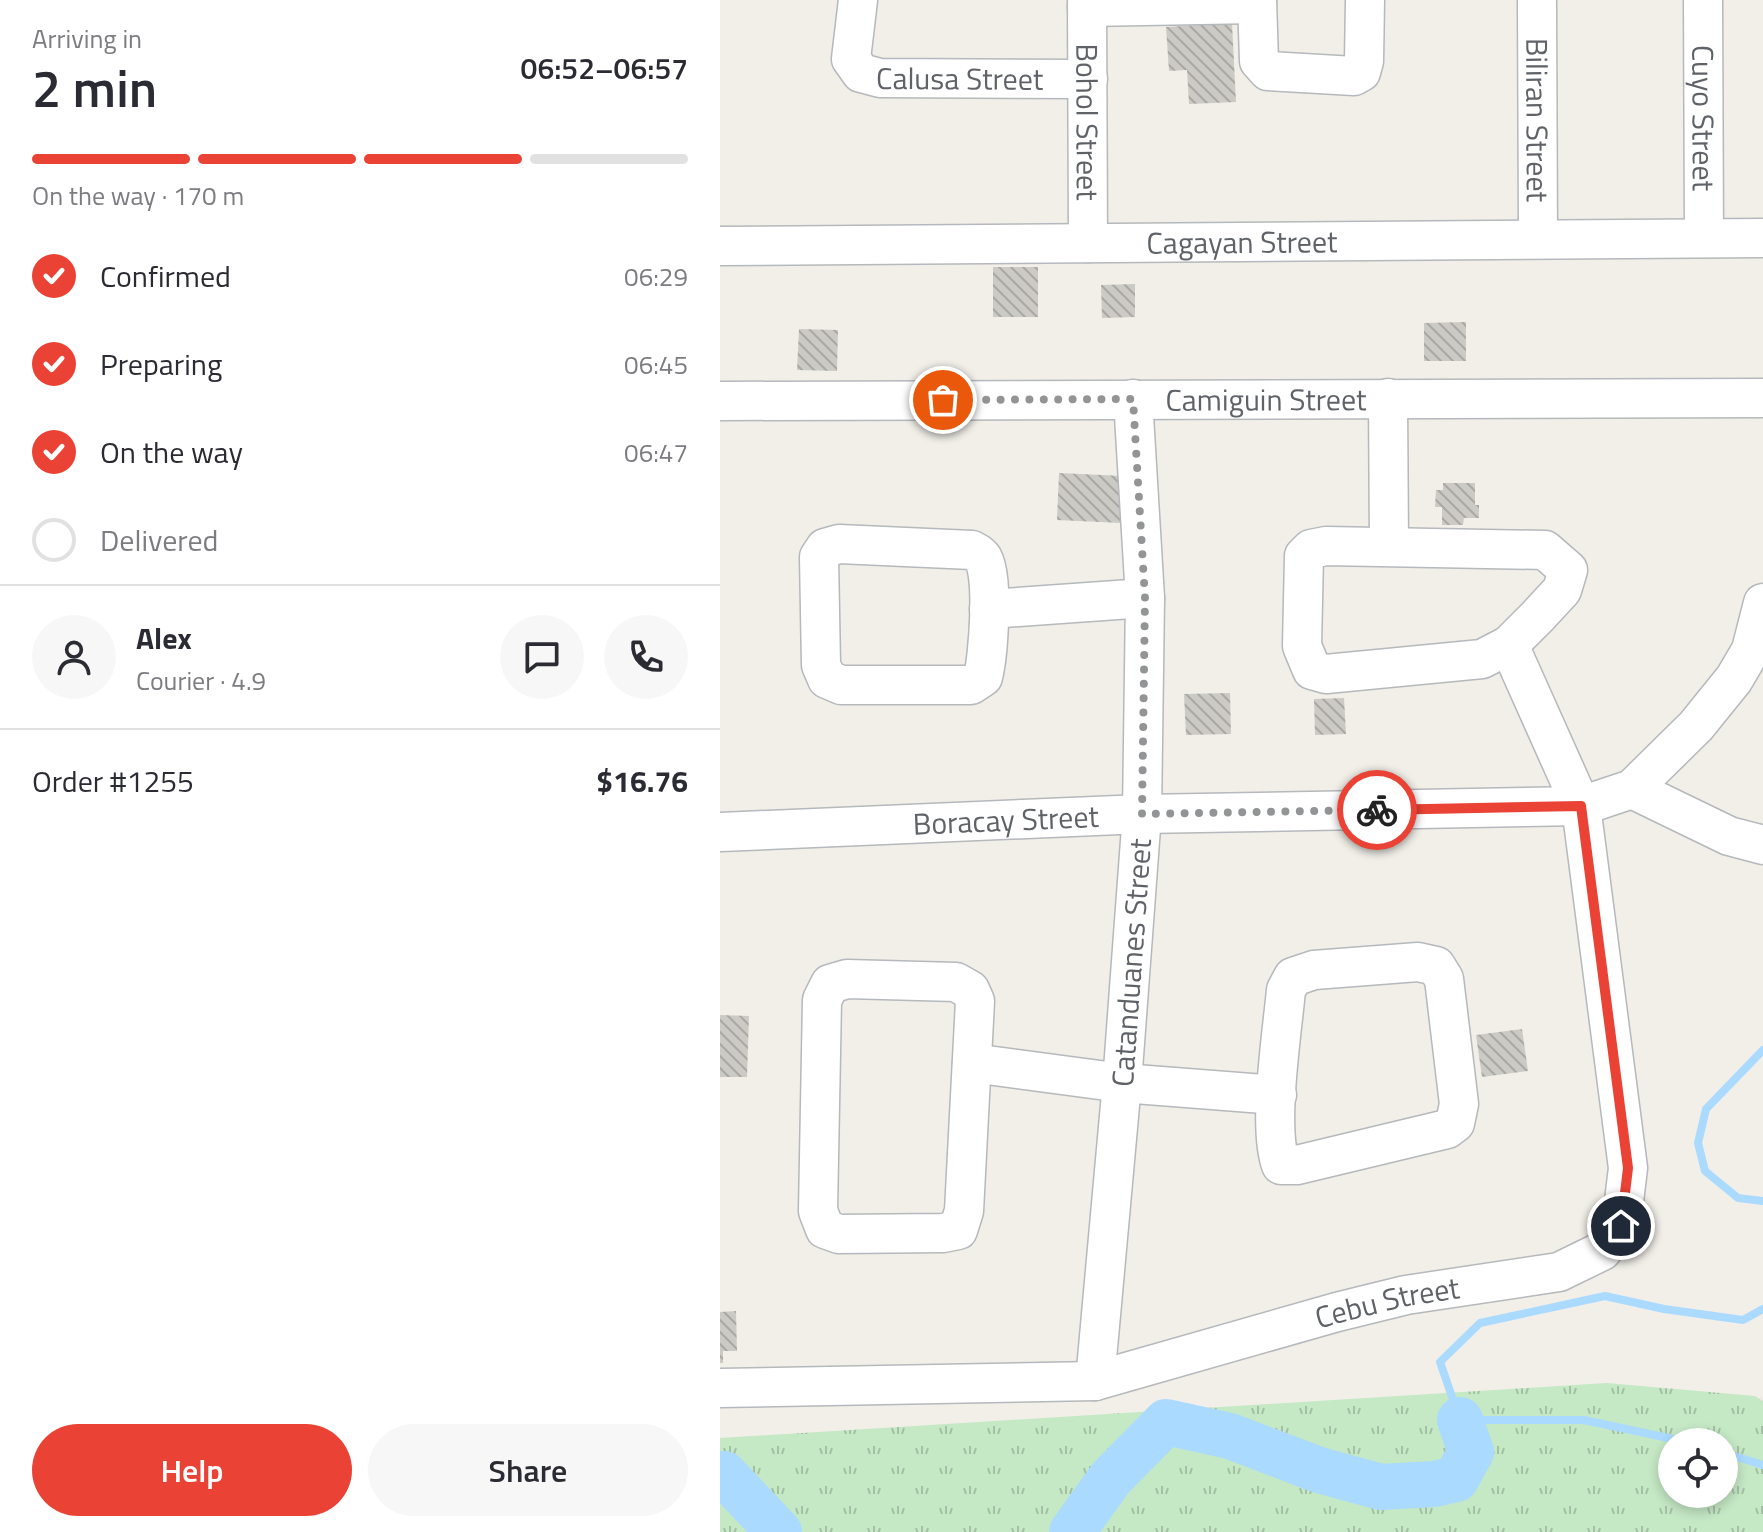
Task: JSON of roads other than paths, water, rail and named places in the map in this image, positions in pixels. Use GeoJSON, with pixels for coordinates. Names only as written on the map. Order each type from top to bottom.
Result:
{"type":"FeatureCollection","features":[{"type":"Feature","properties":{"kind":"street","name":"Calusa Street"},"geometry":{"type":"LineString","coordinates":[[858,0],[851,59],[861,73],[880,78],[1088,79]]}},
{"type":"Feature","properties":{"kind":"street"},"geometry":{"type":"LineString","coordinates":[[1087,4],[1257,2],[1259,61],[1268,71],[1354,76],[1361,72],[1364,61],[1365,0]]}},
{"type":"Feature","properties":{"kind":"street","name":"Biliran Street"},"geometry":{"type":"LineString","coordinates":[[1537,0],[1538,239]]}},
{"type":"Feature","properties":{"kind":"street","name":"Cuyo Street"},"geometry":{"type":"LineString","coordinates":[[1703,0],[1704,237]]}},
{"type":"Feature","properties":{"kind":"street","name":"Bohol Street"},"geometry":{"type":"LineString","coordinates":[[1087,4],[1088,243]]}},
{"type":"Feature","properties":{"kind":"street","name":"Cagayan Street"},"geometry":{"type":"LineString","coordinates":[[720,246],[1763,238]]}},
{"type":"Feature","properties":{"kind":"street"},"geometry":{"type":"LineString","coordinates":[[1388,398],[1389,546]]}},
{"type":"Feature","properties":{"kind":"street","name":"Camiguin Street"},"geometry":{"type":"LineString","coordinates":[[720,401],[1763,398]]}},
{"type":"Feature","properties":{"kind":"street","name":"Catanduanes Street"},"geometry":{"type":"LineString","coordinates":[[1095,1381],[1142,814],[1145,598],[1133,399]]}},
{"type":"Feature","properties":{"kind":"street"},"geometry":{"type":"LineString","coordinates":[[839,544],[972,550],[982,556],[987,566],[989,609],[987,662],[983,677],[971,685],[841,685],[827,679],[821,665],[819,557],[825,548],[839,544]]}},
{"type":"Feature","properties":{"kind":"street"},"geometry":{"type":"LineString","coordinates":[[1326,546],[1545,550],[1568,570],[1562,590],[1509,645],[1482,659],[1326,674],[1312,670],[1302,646],[1304,556],[1311,549],[1326,546]]}},
{"type":"Feature","properties":{"kind":"street"},"geometry":{"type":"LineString","coordinates":[[989,609],[1145,598]]}},
{"type":"Feature","properties":{"kind":"street","name":"Boracay Street"},"geometry":{"type":"LineString","coordinates":[[720,832],[1142,814],[1581,806],[1632,789],[1696,726],[1734,679],[1751,650],[1763,603]]}},
{"type":"Feature","properties":{"kind":"street","name":"Cebu Street"},"geometry":{"type":"LineString","coordinates":[[720,1388],[1095,1381],[1406,1295],[1559,1272],[1602,1251],[1621,1226],[1628,1168],[1581,806],[1509,645]]}},
{"type":"Feature","properties":{"kind":"street"},"geometry":{"type":"LineString","coordinates":[[1632,789],[1729,836],[1763,845]]}},
{"type":"Feature","properties":{"kind":"street"},"geometry":{"type":"LineString","coordinates":[[1418,962],[1436,966],[1444,979],[1459,1104],[1455,1123],[1447,1129],[1312,1162],[1281,1165],[1275,1149],[1277,1095],[1286,990],[1293,977],[1314,970],[1418,962]]}},
{"type":"Feature","properties":{"kind":"street"},"geometry":{"type":"LineString","coordinates":[[847,979],[956,982],[970,990],[975,1001],[972,1063],[964,1211],[958,1230],[943,1233],[839,1234],[825,1229],[818,1211],[822,1000],[830,984],[847,979]]}},
{"type":"Feature","properties":{"kind":"street"},"geometry":{"type":"LineString","coordinates":[[972,1063],[1122,1083],[1277,1095]]}},
{"type":"Feature","properties":{"kind":"waterway"},"geometry":{"type":"LineString","coordinates":[[1763,1050],[1706,1109],[1698,1143],[1705,1171],[1738,1198],[1763,1201]]}},
{"type":"Feature","properties":{"kind":"waterway"},"geometry":{"type":"LineString","coordinates":[[1658,1436],[1584,1420],[1460,1420],[1440,1362],[1480,1323],[1605,1296],[1664,1309],[1743,1320],[1763,1309]]}},
{"type":"Feature","properties":{"kind":"waterway"},"geometry":{"type":"LineString","coordinates":[[1072,1532],[1110,1479],[1166,1422],[1230,1436],[1319,1470],[1381,1487],[1434,1484],[1456,1479],[1471,1452],[1460,1420]]}},
{"type":"Feature","properties":{"kind":"waterway"},"geometry":{"type":"LineString","coordinates":[[1738,1457],[1763,1465]]}},
{"type":"Feature","properties":{"kind":"waterway"},"geometry":{"type":"LineString","coordinates":[[720,1474],[724,1474],[779,1532]]}}]}
